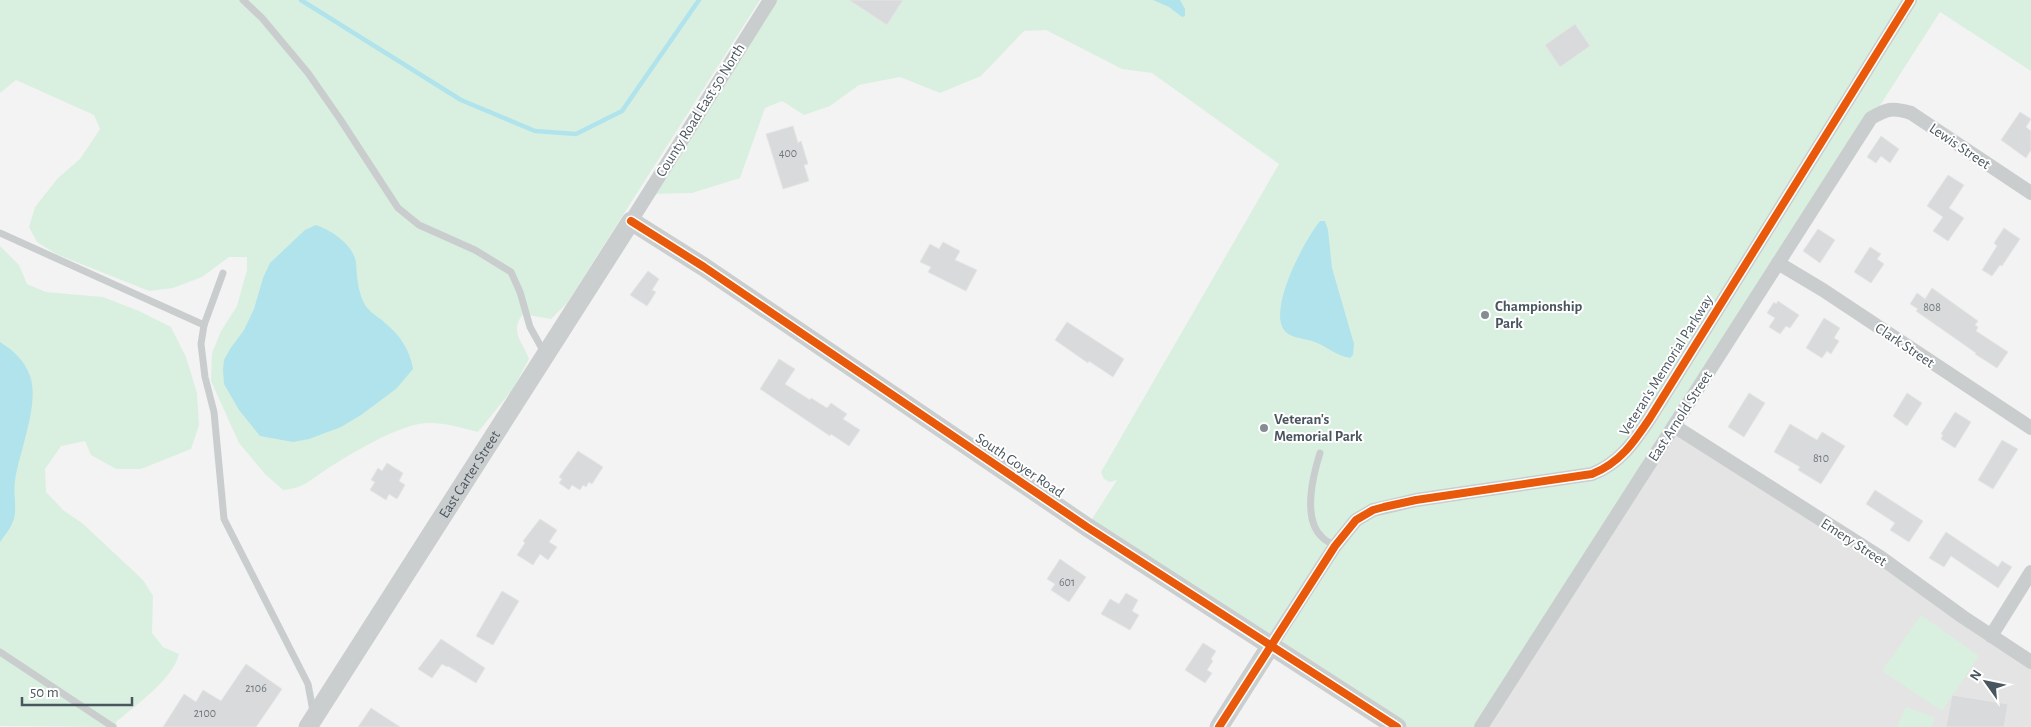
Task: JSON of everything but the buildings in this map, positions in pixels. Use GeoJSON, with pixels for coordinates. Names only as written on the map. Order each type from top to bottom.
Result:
{"type":"FeatureCollection","features":[{"type":"Feature","properties":{"kind":"street","name":"County Road East 50 North"},"geometry":{"type":"LineString","coordinates":[[631,221],[770,0]]}},
{"type":"Feature","properties":{"kind":"street","name":"Veteran's Memorial Parkway"},"geometry":{"type":"LineString","coordinates":[[1271,645],[1335,546],[1356,520],[1373,510],[1416,500],[1592,474],[1617,461],[1635,442],[1910,0]]}},
{"type":"Feature","properties":{"kind":"street","name":"Lewis Street"},"geometry":{"type":"LineString","coordinates":[[1885,111],[1898,109],[1911,113],[2031,194]]}},
{"type":"Feature","properties":{"kind":"street","name":"East Arnold Street"},"geometry":{"type":"LineString","coordinates":[[1481,727],[1871,118],[1885,111]]}},
{"type":"Feature","properties":{"kind":"street","name":"East Carter Street"},"geometry":{"type":"LineString","coordinates":[[311,722],[631,221]]}},
{"type":"Feature","properties":{"kind":"street","name":"South Goyer Road"},"geometry":{"type":"LineString","coordinates":[[631,221],[704,267],[1087,527],[1397,727]]}},
{"type":"Feature","properties":{"kind":"street","name":"Clark Street"},"geometry":{"type":"LineString","coordinates":[[1778,263],[1823,290],[2031,428]]}},
{"type":"Feature","properties":{"kind":"street","name":"Emery Street"},"geometry":{"type":"LineString","coordinates":[[1674,426],[1880,557],[2031,662]]}},
{"type":"Feature","properties":{"kind":"street"},"geometry":{"type":"LineString","coordinates":[[1991,636],[2031,572]]}},
{"type":"Feature","properties":{"kind":"street"},"geometry":{"type":"LineString","coordinates":[[1219,727],[1271,645]]}},
{"type":"Feature","properties":{"kind":"lane"},"geometry":{"type":"LineString","coordinates":[[243,0],[262,18],[308,73],[398,208],[419,225],[475,250],[511,272],[520,292],[530,327],[546,354]]}},
{"type":"Feature","properties":{"kind":"lane"},"geometry":{"type":"LineString","coordinates":[[0,233],[204,325]]}},
{"type":"Feature","properties":{"kind":"lane"},"geometry":{"type":"LineString","coordinates":[[223,273],[204,325],[201,344],[205,377],[214,412],[224,519],[308,684],[311,722]]}},
{"type":"Feature","properties":{"kind":"lane"},"geometry":{"type":"LineString","coordinates":[[1320,453],[1313,479],[1310,501],[1312,518],[1320,536],[1335,546]]}},
{"type":"Feature","properties":{"kind":"lane"},"geometry":{"type":"LineString","coordinates":[[0,652],[113,727]]}},
{"type":"Feature","properties":{"kind":"shaded area"},"geometry":{"type":"Polygon","coordinates":[[[1674,426],[2031,662],[2031,727],[1481,727],[1674,426]]]}},
{"type":"Feature","properties":{"kind":"green space"},"geometry":{"type":"Polygon","coordinates":[[[0,0],[760,0],[567,303],[551,319],[523,314],[519,320],[517,326],[518,337],[529,359],[513,389],[478,432],[435,423],[418,424],[391,433],[363,447],[307,483],[283,490],[265,474],[239,443],[211,381],[212,353],[221,331],[237,306],[247,270],[247,257],[229,257],[202,277],[173,288],[149,291],[56,254],[37,242],[29,227],[35,207],[58,178],[80,159],[100,129],[94,115],[16,80],[0,93],[0,0]]]}},
{"type":"Feature","properties":{"kind":"green space","name":"Championship Park"},"geometry":{"type":"Polygon","coordinates":[[[770,0],[2031,0],[2031,71],[1940,12],[1481,727],[1397,727],[1087,527],[1117,480],[1110,482],[1104,479],[1101,472],[1279,164],[1152,73],[1122,69],[1046,30],[1024,31],[981,76],[940,93],[900,77],[859,85],[830,106],[804,115],[782,101],[765,108],[740,178],[692,193],[647,194],[770,0]]]}},
{"type":"Feature","properties":{"kind":"green space"},"geometry":{"type":"Polygon","coordinates":[[[0,246],[19,265],[27,284],[46,292],[103,297],[139,311],[171,327],[186,357],[197,393],[199,425],[191,449],[141,469],[116,469],[91,455],[85,441],[61,446],[45,469],[46,492],[63,510],[82,523],[143,580],[153,596],[152,633],[163,647],[179,654],[162,682],[116,722],[117,727],[0,726],[0,246]]]}},
{"type":"Feature","properties":{"kind":"green space"},"geometry":{"type":"Polygon","coordinates":[[[1921,615],[1979,656],[1942,711],[1882,671],[1921,615]]]}},
{"type":"Feature","properties":{"kind":"green space"},"geometry":{"type":"Polygon","coordinates":[[[1906,707],[1935,718],[1931,727],[1897,727],[1906,707]]]}},
{"type":"Feature","properties":{"kind":"water"},"geometry":{"type":"Polygon","coordinates":[[[1153,0],[1180,0],[1185,9],[1185,16],[1182,17],[1169,7],[1153,0]]]}},
{"type":"Feature","properties":{"kind":"water"},"geometry":{"type":"Polygon","coordinates":[[[1320,221],[1325,221],[1328,230],[1332,268],[1354,344],[1353,355],[1350,358],[1312,341],[1290,335],[1284,330],[1280,320],[1284,291],[1290,274],[1313,230],[1320,221]]]}},
{"type":"Feature","properties":{"kind":"water"},"geometry":{"type":"Polygon","coordinates":[[[316,225],[335,234],[351,250],[356,263],[359,290],[365,305],[400,338],[407,349],[413,369],[396,389],[341,427],[309,439],[293,442],[260,436],[239,410],[224,384],[224,360],[244,330],[254,309],[263,278],[270,263],[305,230],[316,225]]]}},
{"type":"Feature","properties":{"kind":"water"},"geometry":{"type":"Polygon","coordinates":[[[0,342],[14,352],[25,365],[30,376],[32,400],[28,428],[15,481],[14,519],[0,542],[0,342]]]}},
{"type":"Feature","properties":{"kind":"waterway"},"geometry":{"type":"LineString","coordinates":[[301,0],[461,100],[535,131],[576,134],[622,111],[699,0]]}},
{"type":"Feature","properties":{"kind":"cycle path"},"geometry":{"type":"LineString","coordinates":[[1219,727],[1335,546],[1356,520],[1373,510],[1416,500],[1592,474],[1611,464],[1626,451],[1650,418],[1910,0]]}},
{"type":"Feature","properties":{"kind":"cycle path"},"geometry":{"type":"LineString","coordinates":[[631,221],[704,267],[1087,527],[1397,727]]}},
{"type":"Feature","properties":{"kind":"place","name":"Championship Park"},"geometry":{"type":"Point","coordinates":[1485,315]}},
{"type":"Feature","properties":{"kind":"place","name":"Veteran's Memorial Park"},"geometry":{"type":"Point","coordinates":[1264,428]}}]}
